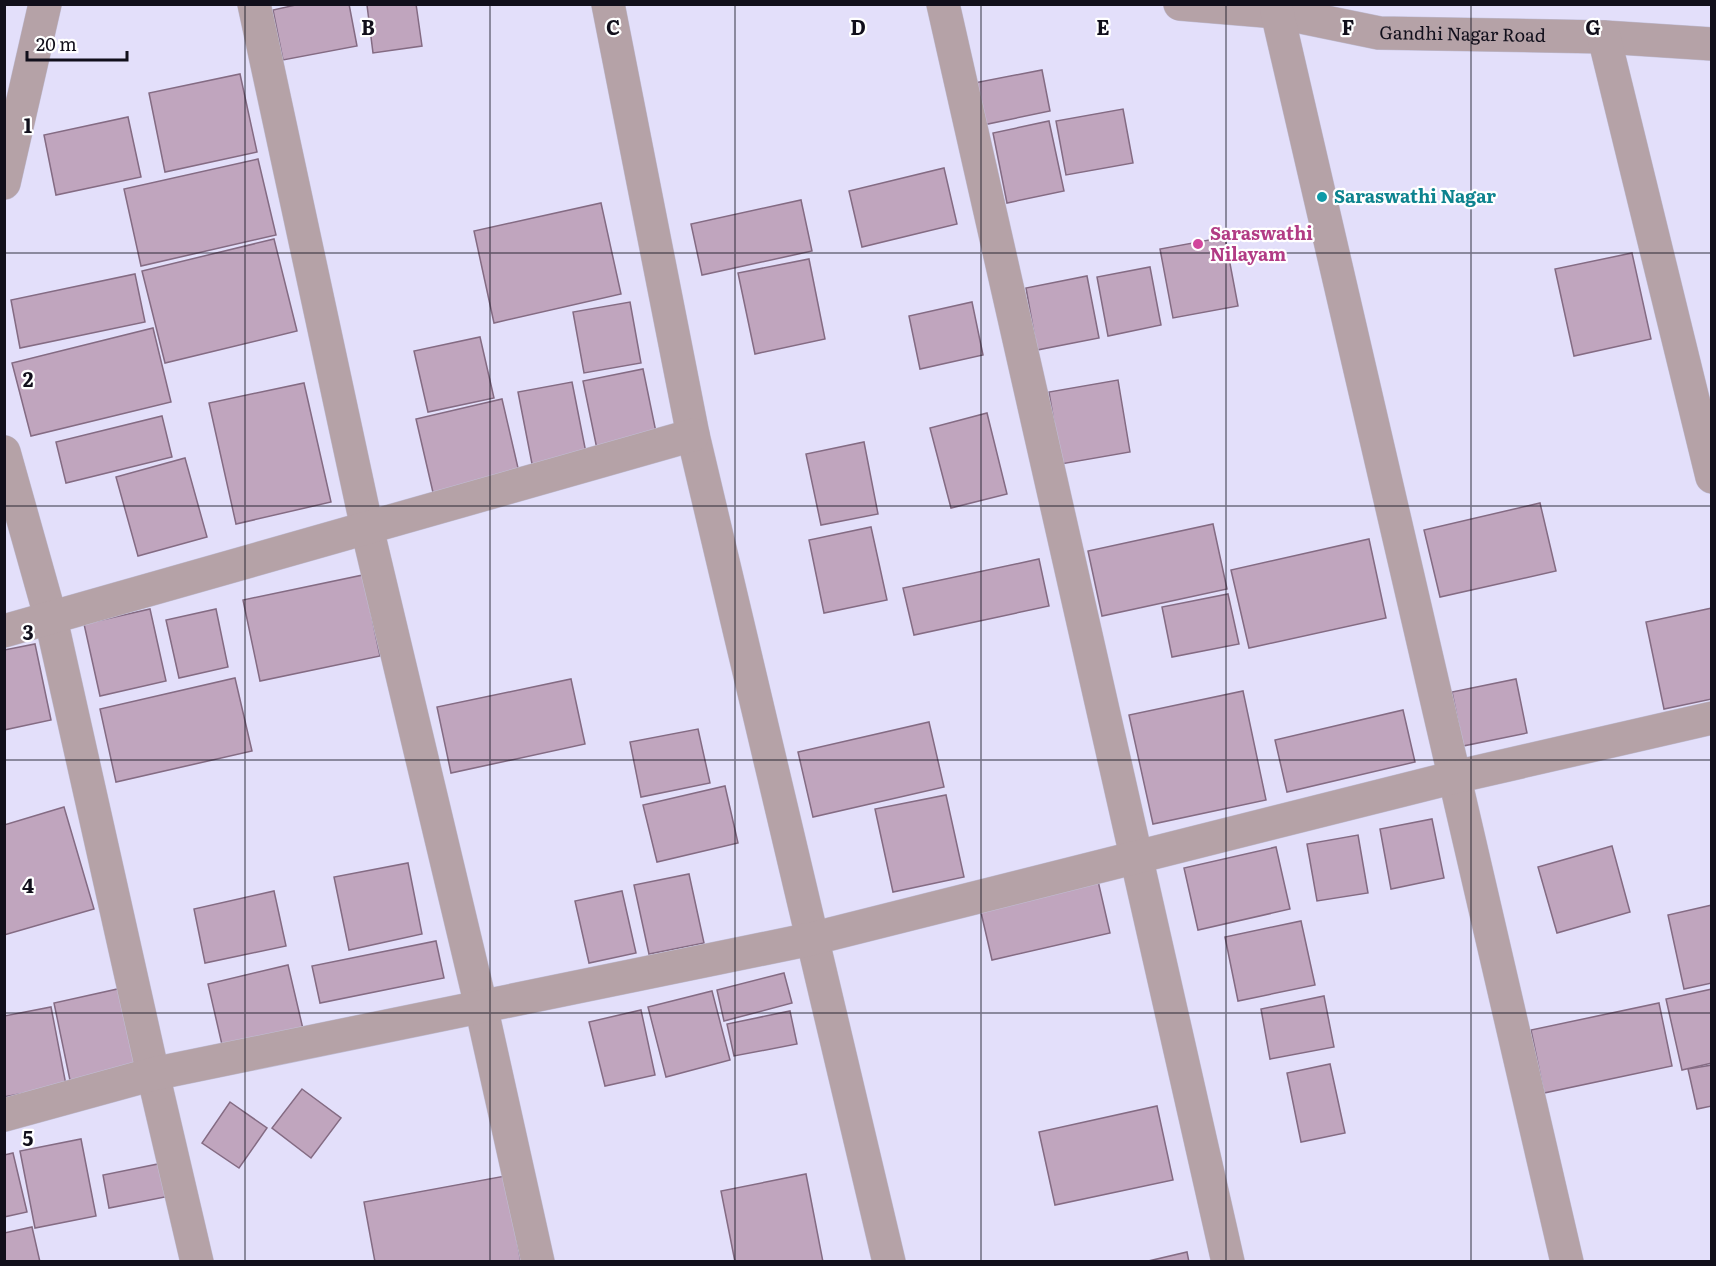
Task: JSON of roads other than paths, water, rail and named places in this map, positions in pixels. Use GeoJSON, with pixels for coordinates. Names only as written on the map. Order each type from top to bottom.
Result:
{"type":"FeatureCollection","features":[{"type":"Feature","properties":{"kind":"street"},"geometry":{"type":"LineString","coordinates":[[4,183],[15,90],[45,4]]}},
{"type":"Feature","properties":{"kind":"street"},"geometry":{"type":"LineString","coordinates":[[254,4],[367,528],[481,1006],[538,1262]]}},
{"type":"Feature","properties":{"kind":"street"},"geometry":{"type":"LineString","coordinates":[[608,4],[693,435],[889,1262]]}},
{"type":"Feature","properties":{"kind":"street"},"geometry":{"type":"LineString","coordinates":[[943,4],[1228,1262]]}},
{"type":"Feature","properties":{"kind":"street","name":"Gandhi Nagar Road"},"geometry":{"type":"LineString","coordinates":[[1179,4],[1712,44]]}},
{"type":"Feature","properties":{"kind":"street"},"geometry":{"type":"LineString","coordinates":[[1277,12],[1567,1262]]}},
{"type":"Feature","properties":{"kind":"street"},"geometry":{"type":"LineString","coordinates":[[1604,37],[1712,477]]}},
{"type":"Feature","properties":{"kind":"street"},"geometry":{"type":"LineString","coordinates":[[4,631],[693,435]]}},
{"type":"Feature","properties":{"kind":"street"},"geometry":{"type":"LineString","coordinates":[[4,452],[51,619],[197,1262]]}},
{"type":"Feature","properties":{"kind":"street"},"geometry":{"type":"LineString","coordinates":[[4,1115],[153,1074],[811,939],[1455,777],[1712,718]]}},
{"type":"Feature","properties":{"kind":"place","name":"Saraswathi Nagar"},"geometry":{"type":"Point","coordinates":[1322,197]}},
{"type":"Feature","properties":{"kind":"place","name":"Saraswathi Nilayam"},"geometry":{"type":"Point","coordinates":[1198,244]}}]}
